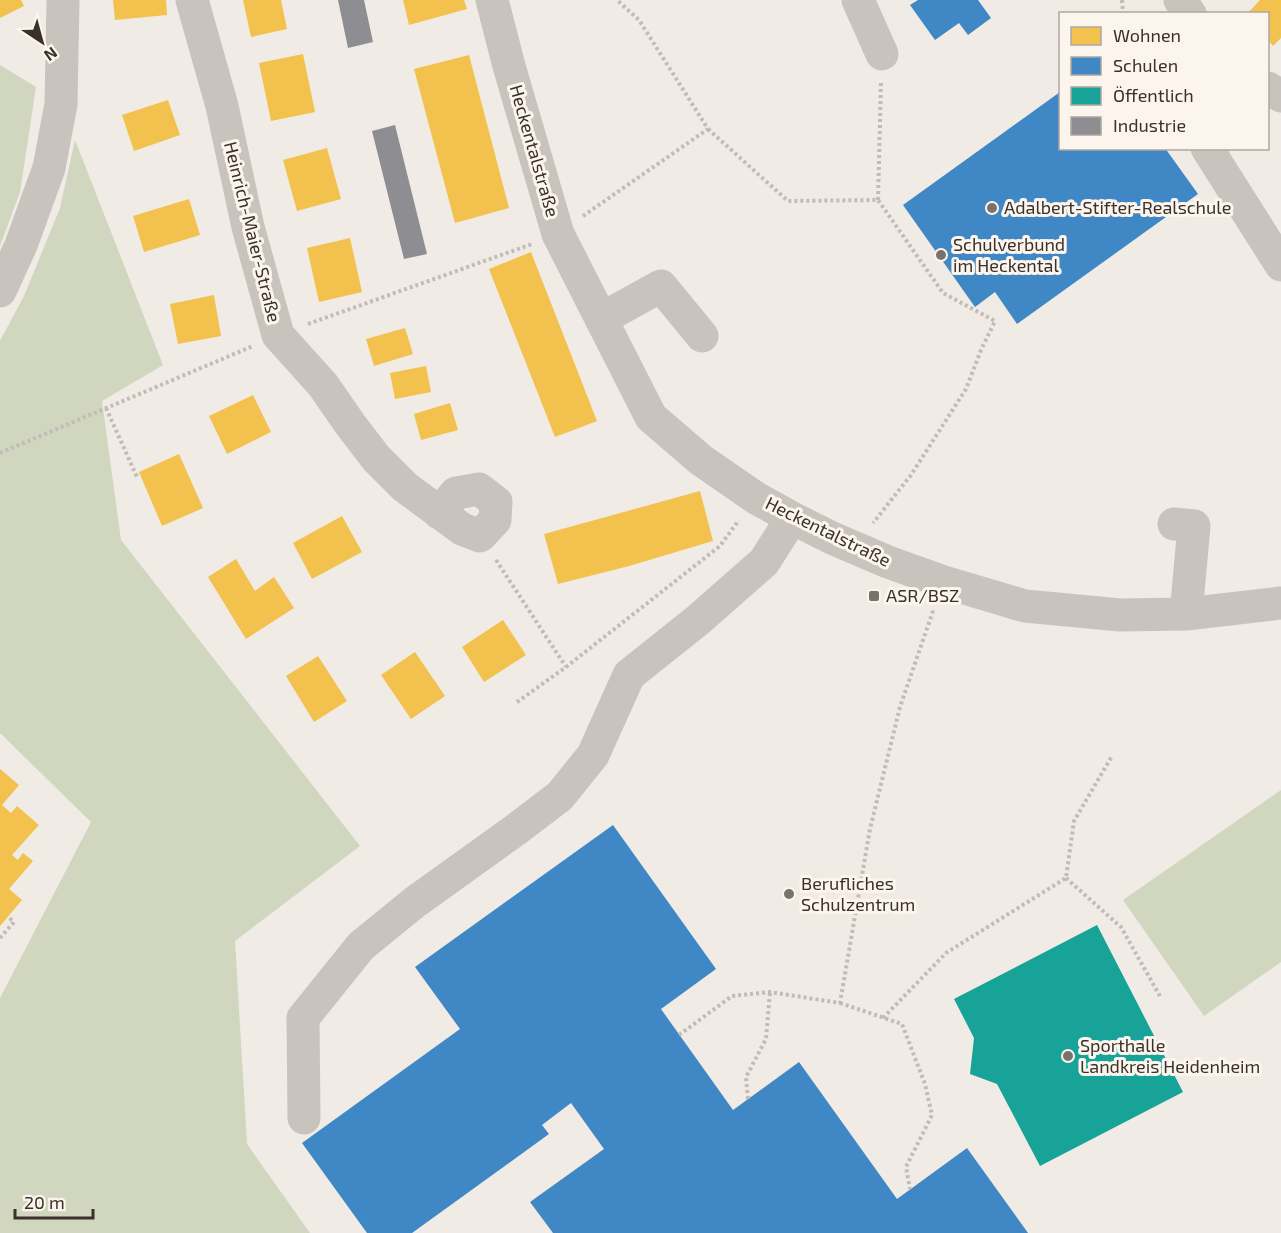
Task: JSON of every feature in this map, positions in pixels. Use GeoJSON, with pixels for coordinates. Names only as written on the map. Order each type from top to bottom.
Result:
{"type":"FeatureCollection","features":[{"type":"Feature","properties":{"kind":"street"},"geometry":{"type":"LineString","coordinates":[[0,291],[21,245],[49,168],[61,104],[63,0]]}},
{"type":"Feature","properties":{"kind":"street","name":"Heinrich-Maier-Straße"},"geometry":{"type":"LineString","coordinates":[[192,0],[222,106],[248,227],[278,335],[323,385],[376,458],[405,487],[462,529],[480,536]]}},
{"type":"Feature","properties":{"kind":"street","name":"Heckentalstraße"},"geometry":{"type":"LineString","coordinates":[[492,0],[558,234],[651,417],[701,460],[756,498],[853,547],[944,582],[1025,606],[1120,615],[1186,614],[1281,603]]}},
{"type":"Feature","properties":{"kind":"street"},"geometry":{"type":"LineString","coordinates":[[858,0],[882,54]]}},
{"type":"Feature","properties":{"kind":"street"},"geometry":{"type":"LineString","coordinates":[[1207,150],[1281,265]]}},
{"type":"Feature","properties":{"kind":"street"},"geometry":{"type":"LineString","coordinates":[[601,319],[661,286],[702,336]]}},
{"type":"Feature","properties":{"kind":"street"},"geometry":{"type":"LineString","coordinates":[[304,1118],[303,1018],[361,946],[415,902],[561,796],[593,754],[629,675],[698,620],[764,562],[792,518]]}},
{"type":"Feature","properties":{"kind":"street"},"geometry":{"type":"LineString","coordinates":[[1174,525],[1194,526],[1186,614]]}},
{"type":"Feature","properties":{"kind":"path"},"geometry":{"type":"LineString","coordinates":[[616,0],[639,20],[708,129],[788,201],[878,200]]}},
{"type":"Feature","properties":{"kind":"path"},"geometry":{"type":"LineString","coordinates":[[853,547],[911,475],[966,389],[995,321],[943,293],[878,200],[882,54]]}},
{"type":"Feature","properties":{"kind":"path"},"geometry":{"type":"LineString","coordinates":[[558,234],[708,129]]}},
{"type":"Feature","properties":{"kind":"path"},"geometry":{"type":"LineString","coordinates":[[106,408],[137,477]]}},
{"type":"Feature","properties":{"kind":"path"},"geometry":{"type":"LineString","coordinates":[[517,702],[566,667],[720,546],[756,498]]}},
{"type":"Feature","properties":{"kind":"path"},"geometry":{"type":"LineString","coordinates":[[480,536],[566,667]]}},
{"type":"Feature","properties":{"kind":"path"},"geometry":{"type":"LineString","coordinates":[[840,1003],[870,829],[900,707],[944,582]]}},
{"type":"Feature","properties":{"kind":"path"},"geometry":{"type":"LineString","coordinates":[[1066,878],[1074,821],[1112,756]]}},
{"type":"Feature","properties":{"kind":"path"},"geometry":{"type":"LineString","coordinates":[[883,1018],[946,953],[1066,878]]}},
{"type":"Feature","properties":{"kind":"path"},"geometry":{"type":"LineString","coordinates":[[1066,878],[1121,927],[1161,998]]}},
{"type":"Feature","properties":{"kind":"path"},"geometry":{"type":"LineString","coordinates":[[0,938],[14,922],[8,917]]}},
{"type":"Feature","properties":{"kind":"path"},"geometry":{"type":"LineString","coordinates":[[748,1099],[746,1077],[766,1039],[770,992]]}},
{"type":"Feature","properties":{"kind":"path"},"geometry":{"type":"LineString","coordinates":[[679,1035],[732,996],[770,992],[840,1003],[902,1024],[925,1084],[932,1115],[906,1167],[910,1189]]}},
{"type":"Feature","properties":{"kind":"green space"},"geometry":{"type":"Polygon","coordinates":[[[0,65],[36,87],[20,192],[0,246],[0,65]]]}},
{"type":"Feature","properties":{"kind":"green space"},"geometry":{"type":"Polygon","coordinates":[[[75,140],[163,365],[102,401],[121,540],[360,846],[235,941],[247,1144],[310,1233],[0,1233],[0,998],[91,822],[0,733],[0,341],[24,296],[60,208],[75,140]]]}},
{"type":"Feature","properties":{"kind":"green space"},"geometry":{"type":"Polygon","coordinates":[[[1281,790],[1281,962],[1204,1016],[1123,900],[1281,790]]]}},
{"type":"Feature","properties":{"kind":"building: Wohnen"},"geometry":{"type":"Polygon","coordinates":[[[0,0],[21,0],[24,6],[0,18],[0,0]]]}},
{"type":"Feature","properties":{"kind":"building: Wohnen"},"geometry":{"type":"Polygon","coordinates":[[[113,0],[166,0],[167,15],[115,20],[113,0]]]}},
{"type":"Feature","properties":{"kind":"building: Wohnen"},"geometry":{"type":"Polygon","coordinates":[[[243,0],[281,0],[287,29],[251,37],[243,0]]]}},
{"type":"Feature","properties":{"kind":"building: Wohnen"},"geometry":{"type":"Polygon","coordinates":[[[403,0],[464,0],[467,9],[409,25],[403,0]]]}},
{"type":"Feature","properties":{"kind":"building: Wohnen"},"geometry":{"type":"Polygon","coordinates":[[[1260,0],[1281,0],[1281,38],[1273,46],[1269,41],[1269,12],[1249,12],[1260,0]]]}},
{"type":"Feature","properties":{"kind":"building: Wohnen"},"geometry":{"type":"Polygon","coordinates":[[[303,54],[315,112],[271,121],[259,63],[303,54]]]}},
{"type":"Feature","properties":{"kind":"building: Wohnen"},"geometry":{"type":"Polygon","coordinates":[[[469,55],[509,208],[455,223],[414,69],[469,55]]]}},
{"type":"Feature","properties":{"kind":"building: Wohnen"},"geometry":{"type":"Polygon","coordinates":[[[168,100],[180,135],[134,151],[122,115],[168,100]]]}},
{"type":"Feature","properties":{"kind":"building: Wohnen"},"geometry":{"type":"Polygon","coordinates":[[[327,148],[341,199],[297,211],[283,160],[327,148]]]}},
{"type":"Feature","properties":{"kind":"building: Wohnen"},"geometry":{"type":"Polygon","coordinates":[[[189,199],[200,235],[144,252],[133,216],[189,199]]]}},
{"type":"Feature","properties":{"kind":"building: Wohnen"},"geometry":{"type":"Polygon","coordinates":[[[350,238],[362,292],[319,302],[307,248],[350,238]]]}},
{"type":"Feature","properties":{"kind":"building: Wohnen"},"geometry":{"type":"Polygon","coordinates":[[[531,252],[597,421],[555,437],[489,269],[531,252]]]}},
{"type":"Feature","properties":{"kind":"building: Wohnen"},"geometry":{"type":"Polygon","coordinates":[[[214,295],[221,336],[178,344],[170,304],[214,295]]]}},
{"type":"Feature","properties":{"kind":"building: Wohnen"},"geometry":{"type":"Polygon","coordinates":[[[405,328],[413,354],[374,366],[366,339],[405,328]]]}},
{"type":"Feature","properties":{"kind":"building: Wohnen"},"geometry":{"type":"Polygon","coordinates":[[[426,366],[431,392],[395,399],[390,373],[426,366]]]}},
{"type":"Feature","properties":{"kind":"building: Wohnen"},"geometry":{"type":"Polygon","coordinates":[[[253,395],[271,432],[227,454],[209,416],[253,395]]]}},
{"type":"Feature","properties":{"kind":"building: Wohnen"},"geometry":{"type":"Polygon","coordinates":[[[450,403],[458,430],[421,440],[414,414],[450,403]]]}},
{"type":"Feature","properties":{"kind":"building: Wohnen"},"geometry":{"type":"Polygon","coordinates":[[[179,454],[203,508],[162,526],[139,472],[179,454]]]}},
{"type":"Feature","properties":{"kind":"building: Wohnen"},"geometry":{"type":"Polygon","coordinates":[[[700,491],[713,541],[558,584],[544,534],[700,491]]]}},
{"type":"Feature","properties":{"kind":"building: Wohnen"},"geometry":{"type":"Polygon","coordinates":[[[342,516],[362,552],[312,579],[293,543],[342,516]]]}},
{"type":"Feature","properties":{"kind":"building: Wohnen"},"geometry":{"type":"Polygon","coordinates":[[[236,559],[255,591],[274,577],[294,608],[246,639],[208,577],[236,559]]]}},
{"type":"Feature","properties":{"kind":"building: Wohnen"},"geometry":{"type":"Polygon","coordinates":[[[503,620],[526,655],[484,682],[462,647],[503,620]]]}},
{"type":"Feature","properties":{"kind":"building: Wohnen"},"geometry":{"type":"Polygon","coordinates":[[[415,652],[445,696],[411,719],[381,675],[415,652]]]}},
{"type":"Feature","properties":{"kind":"building: Wohnen"},"geometry":{"type":"Polygon","coordinates":[[[318,656],[347,701],[314,722],[286,676],[318,656]]]}},
{"type":"Feature","properties":{"kind":"building: Wohnen"},"geometry":{"type":"Polygon","coordinates":[[[0,769],[19,785],[2,805],[11,813],[17,806],[39,825],[12,855],[18,860],[23,853],[33,861],[9,889],[22,900],[0,926],[0,769]]]}},
{"type":"Feature","properties":{"kind":"building: Schulen"},"geometry":{"type":"Polygon","coordinates":[[[918,0],[978,0],[991,18],[968,35],[959,23],[935,40],[910,5],[918,0]]]}},
{"type":"Feature","properties":{"kind":"building: Schulen"},"geometry":{"type":"Polygon","coordinates":[[[1059,93],[1059,150],[1166,150],[1198,194],[1017,324],[995,292],[975,307],[903,205],[1059,93]]]}},
{"type":"Feature","properties":{"kind":"building: Schulen"},"geometry":{"type":"Polygon","coordinates":[[[613,825],[716,969],[661,1009],[733,1110],[799,1062],[897,1199],[967,1148],[1028,1233],[553,1233],[530,1202],[604,1149],[571,1103],[542,1125],[549,1134],[412,1233],[367,1233],[302,1143],[460,1029],[415,967],[613,825]]]}},
{"type":"Feature","properties":{"kind":"building: Öffentlich","name":"Sporthalle Landkreis Heidenheim"},"geometry":{"type":"Polygon","coordinates":[[[1097,925],[1183,1092],[1040,1166],[997,1084],[970,1074],[974,1038],[954,999],[1097,925]]]}},
{"type":"Feature","properties":{"kind":"building: Industrie"},"geometry":{"type":"Polygon","coordinates":[[[338,0],[364,0],[373,42],[348,48],[338,0]]]}},
{"type":"Feature","properties":{"kind":"building: Industrie"},"geometry":{"type":"Polygon","coordinates":[[[395,125],[427,254],[404,259],[372,131],[395,125]]]}},
{"type":"Feature","properties":{"kind":"place","name":"Adalbert-Stifter-Realschule"},"geometry":{"type":"Point","coordinates":[992,208]}},
{"type":"Feature","properties":{"kind":"place","name":"Schulverbund im Heckental"},"geometry":{"type":"Point","coordinates":[941,255]}},
{"type":"Feature","properties":{"kind":"place","name":"ASR/BSZ"},"geometry":{"type":"Point","coordinates":[874,596]}},
{"type":"Feature","properties":{"kind":"place","name":"Berufliches Schulzentrum"},"geometry":{"type":"Point","coordinates":[789,894]}},
{"type":"Feature","properties":{"kind":"place","name":"Sporthalle Landkreis Heidenheim"},"geometry":{"type":"Point","coordinates":[1068,1056]}}]}
